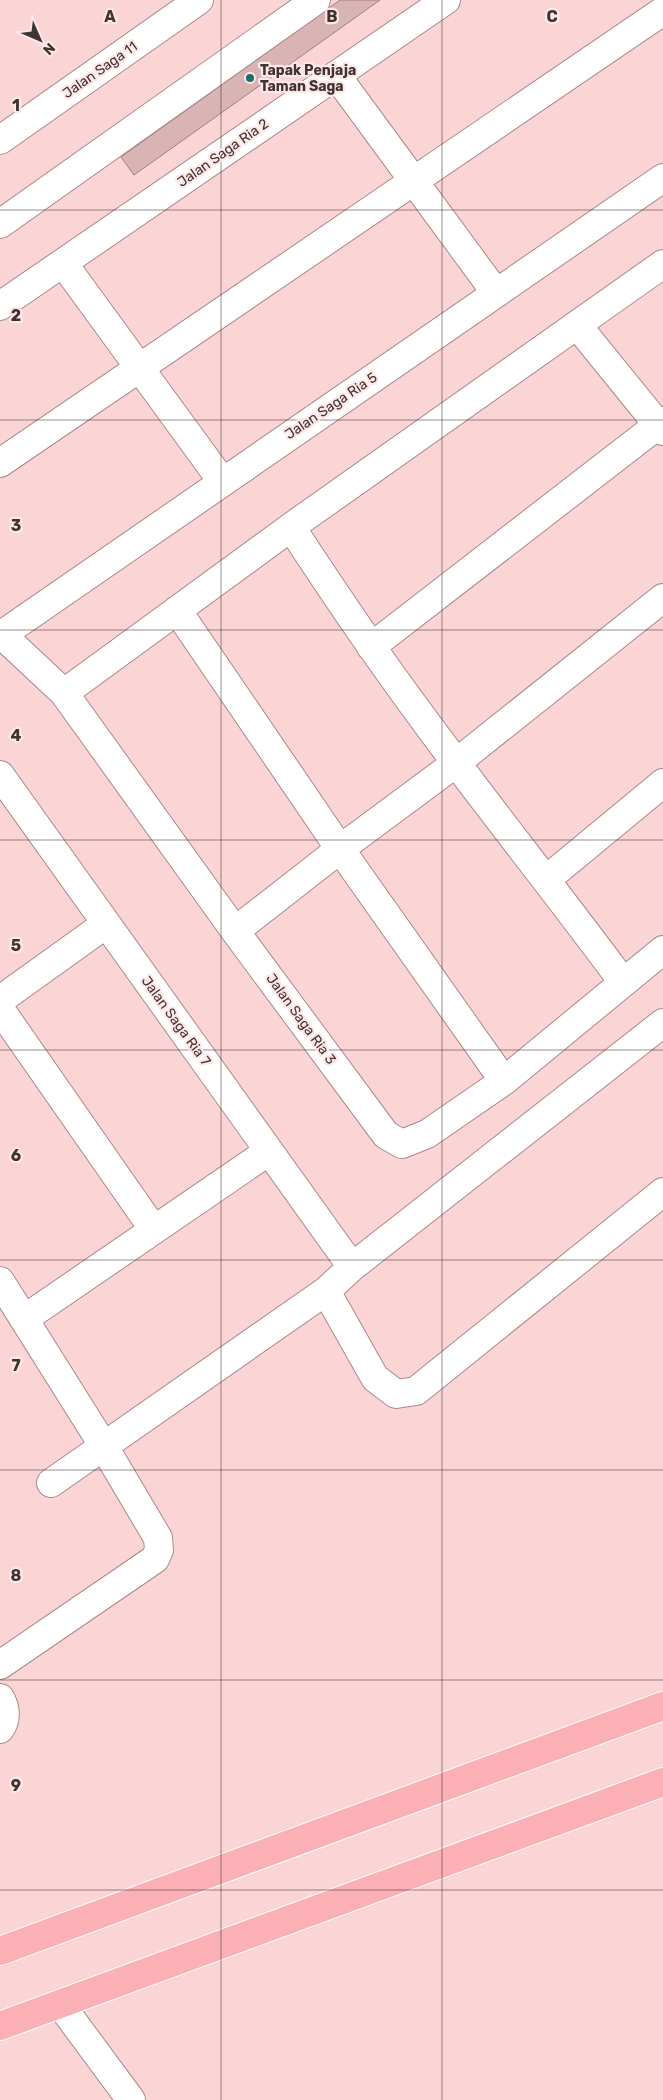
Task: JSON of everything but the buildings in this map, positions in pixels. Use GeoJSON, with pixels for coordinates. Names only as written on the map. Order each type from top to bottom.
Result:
{"type":"FeatureCollection","features":[{"type":"Feature","properties":{"kind":"main road"},"geometry":{"type":"LineString","coordinates":[[0,1951],[663,1706]]}},
{"type":"Feature","properties":{"kind":"main road"},"geometry":{"type":"LineString","coordinates":[[0,2026],[663,1782]]}},
{"type":"Feature","properties":{"kind":"street","name":"Jalan Saga 11"},"geometry":{"type":"LineString","coordinates":[[0,140],[199,0]]}},
{"type":"Feature","properties":{"kind":"street"},"geometry":{"type":"LineString","coordinates":[[0,224],[316,0]]}},
{"type":"Feature","properties":{"kind":"street","name":"Jalan Saga Ria 2"},"geometry":{"type":"LineString","coordinates":[[0,306],[446,0]]}},
{"type":"Feature","properties":{"kind":"street"},"geometry":{"type":"LineString","coordinates":[[0,463],[663,11]]}},
{"type":"Feature","properties":{"kind":"street"},"geometry":{"type":"LineString","coordinates":[[336,75],[496,293]]}},
{"type":"Feature","properties":{"kind":"street","name":"Jalan Saga Ria 5"},"geometry":{"type":"LineString","coordinates":[[1,635],[663,178]]}},
{"type":"Feature","properties":{"kind":"street"},"geometry":{"type":"LineString","coordinates":[[63,263],[222,481]]}},
{"type":"Feature","properties":{"kind":"street"},"geometry":{"type":"LineString","coordinates":[[64,693],[291,527],[663,264]]}},
{"type":"Feature","properties":{"kind":"street"},"geometry":{"type":"LineString","coordinates":[[371,647],[661,426],[577,325]]}},
{"type":"Feature","properties":{"kind":"street"},"geometry":{"type":"LineString","coordinates":[[291,527],[371,647],[456,763],[547,879],[624,982]]}},
{"type":"Feature","properties":{"kind":"street"},"geometry":{"type":"LineString","coordinates":[[235,931],[340,849],[456,763],[663,598]]}},
{"type":"Feature","properties":{"kind":"street"},"geometry":{"type":"LineString","coordinates":[[177,610],[340,849],[504,1080]]}},
{"type":"Feature","properties":{"kind":"street","name":"Jalan Saga Ria 3"},"geometry":{"type":"LineString","coordinates":[[1,635],[64,693],[235,931],[386,1135],[402,1144],[427,1134],[504,1080],[663,950]]}},
{"type":"Feature","properties":{"kind":"street","name":"Jalan Saga Ria 7"},"geometry":{"type":"LineString","coordinates":[[0,775],[352,1267]]}},
{"type":"Feature","properties":{"kind":"street"},"geometry":{"type":"LineString","coordinates":[[547,879],[663,783]]}},
{"type":"Feature","properties":{"kind":"street"},"geometry":{"type":"LineString","coordinates":[[0,1000],[106,924]]}},
{"type":"Feature","properties":{"kind":"street"},"geometry":{"type":"LineString","coordinates":[[0,1009],[154,1230]]}},
{"type":"Feature","properties":{"kind":"street"},"geometry":{"type":"LineString","coordinates":[[52,1482],[326,1291],[352,1267],[663,1023]]}},
{"type":"Feature","properties":{"kind":"street"},"geometry":{"type":"LineString","coordinates":[[24,1319],[269,1151]]}},
{"type":"Feature","properties":{"kind":"street"},"geometry":{"type":"LineString","coordinates":[[326,1291],[375,1378],[396,1394],[416,1391],[663,1192]]}},
{"type":"Feature","properties":{"kind":"street"},"geometry":{"type":"LineString","coordinates":[[0,1282],[103,1445],[158,1538],[159,1550],[155,1559],[0,1665]]}},
{"type":"Feature","properties":{"kind":"street"},"geometry":{"type":"LineString","coordinates":[[0,1698],[6,1708],[3,1726],[0,1729]]}},
{"type":"Feature","properties":{"kind":"street"},"geometry":{"type":"LineString","coordinates":[[60,2004],[130,2100]]}},
{"type":"Feature","properties":{"kind":"place","name":"Tapak Penjaja Taman Saga"},"geometry":{"type":"Point","coordinates":[250,78]}}]}
